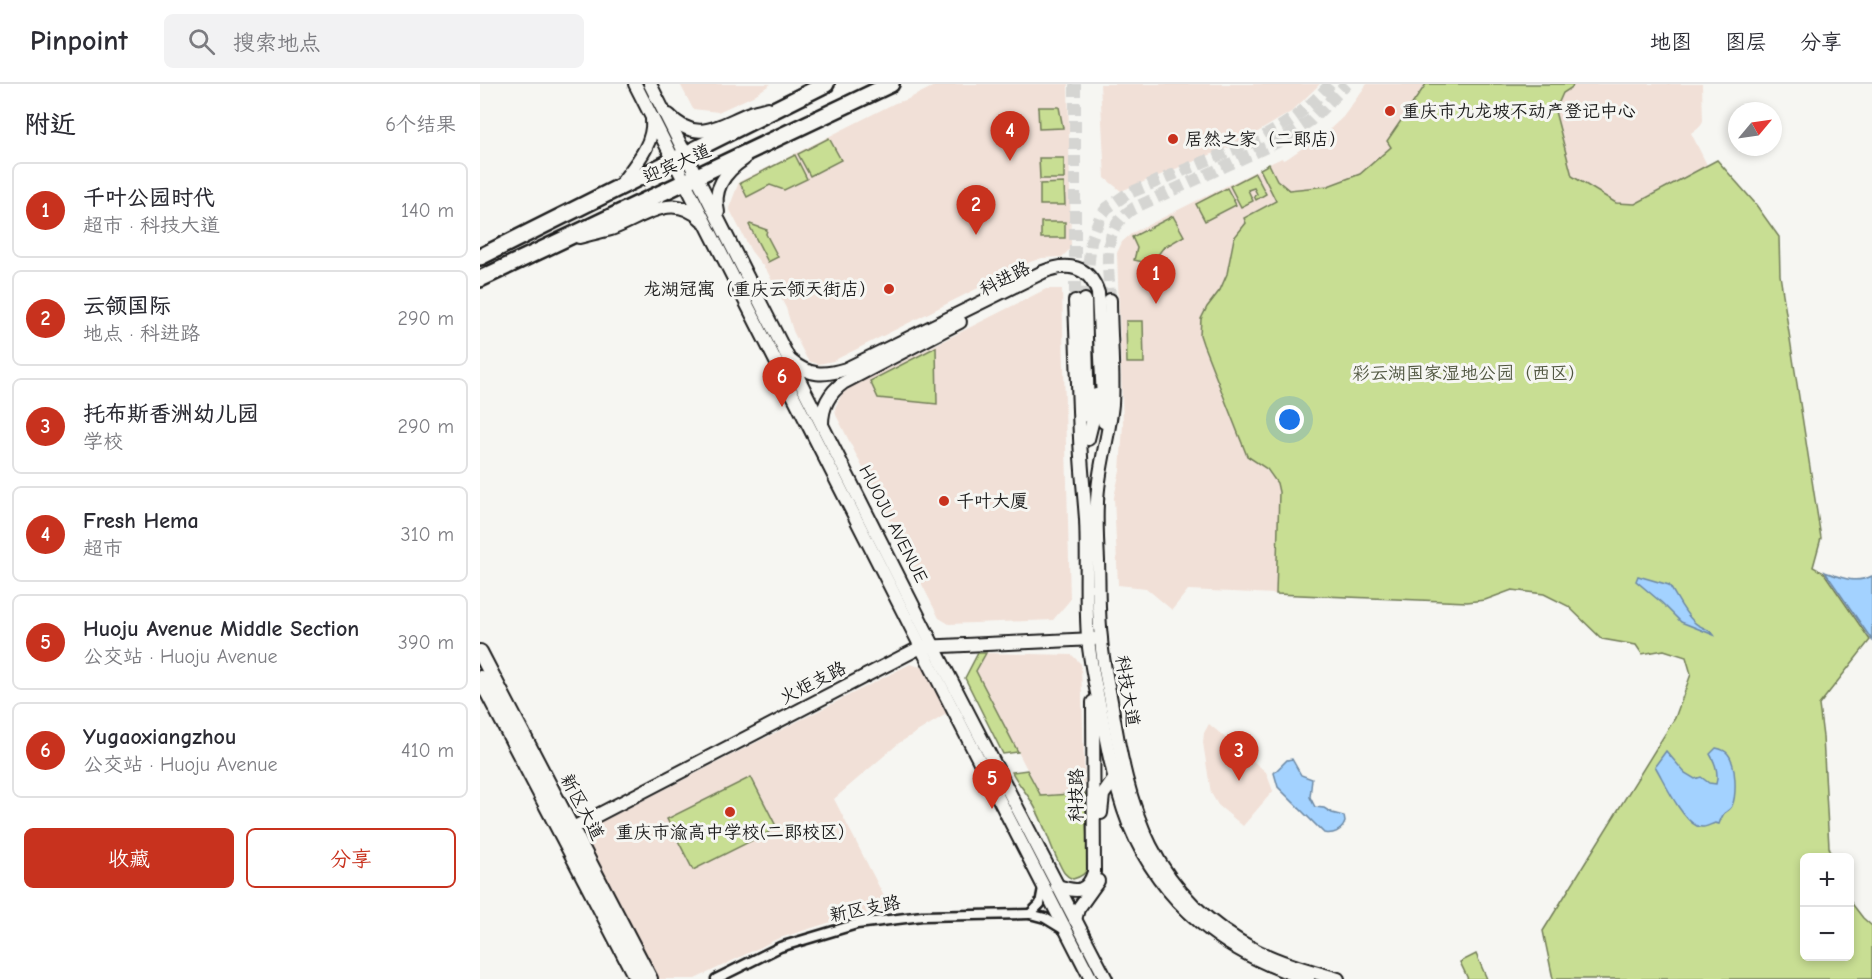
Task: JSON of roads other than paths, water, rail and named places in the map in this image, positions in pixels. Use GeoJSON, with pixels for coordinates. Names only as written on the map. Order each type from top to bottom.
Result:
{"type":"FeatureCollection","features":[{"type":"Feature","properties":{"kind":"highway","name":"迎宾大道"},"geometry":{"type":"LineString","coordinates":[[480,257],[826,84]]}},
{"type":"Feature","properties":{"kind":"highway","name":"迎宾大道"},"geometry":{"type":"LineString","coordinates":[[480,279],[891,84]]}},
{"type":"Feature","properties":{"kind":"highway"},"geometry":{"type":"LineString","coordinates":[[763,146],[752,142],[749,136],[753,128],[768,113]]}},
{"type":"Feature","properties":{"kind":"highway"},"geometry":{"type":"LineString","coordinates":[[560,241],[620,203],[623,200],[622,196],[616,190]]}},
{"type":"Feature","properties":{"kind":"main road","name":"HUOJU AVENUE"},"geometry":{"type":"LineString","coordinates":[[635,84],[650,112],[680,157]]}},
{"type":"Feature","properties":{"kind":"main road","name":"HUOJU AVENUE"},"geometry":{"type":"LineString","coordinates":[[650,84],[662,107],[680,157],[691,179],[725,233],[934,647],[1106,979]]}},
{"type":"Feature","properties":{"kind":"main road"},"geometry":{"type":"LineString","coordinates":[[662,107],[680,125],[692,130],[706,131],[721,127],[750,112],[786,103]]}},
{"type":"Feature","properties":{"kind":"main road"},"geometry":{"type":"LineString","coordinates":[[616,190],[647,144],[652,127],[650,112]]}},
{"type":"Feature","properties":{"kind":"main road"},"geometry":{"type":"LineString","coordinates":[[725,233],[716,199],[720,186],[734,166],[763,146]]}},
{"type":"Feature","properties":{"kind":"main road","name":"HUOJU AVENUE"},"geometry":{"type":"LineString","coordinates":[[691,179],[711,233],[1091,979]]}},
{"type":"Feature","properties":{"kind":"main road"},"geometry":{"type":"LineString","coordinates":[[560,241],[612,228],[666,206],[680,207],[692,212],[701,219],[711,233]]}},
{"type":"Feature","properties":{"kind":"main road"},"geometry":{"type":"LineString","coordinates":[[843,382],[831,387],[827,386],[826,382],[846,369],[1043,272],[1062,267],[1075,268],[1083,271],[1093,281],[1100,299],[1104,444]]}},
{"type":"Feature","properties":{"kind":"main road","name":"科进路"},"geometry":{"type":"LineString","coordinates":[[822,425],[824,405],[834,390],[843,382],[1046,278],[1073,274],[1088,284],[1094,300],[1096,395],[1088,439]]}},
{"type":"Feature","properties":{"kind":"main road","name":"科技大道"},"geometry":{"type":"LineString","coordinates":[[1110,300],[1112,397],[1096,510],[1093,671],[1115,778],[1125,813],[1134,836],[1154,872],[1166,889],[1187,911],[1210,931],[1238,950],[1269,966],[1308,979]]}},
{"type":"Feature","properties":{"kind":"main road","name":"科技大道"},"geometry":{"type":"LineString","coordinates":[[1088,439],[1080,301],[1080,440],[1094,639],[1121,760],[1137,818],[1152,851],[1174,883],[1200,912],[1228,933],[1258,951],[1289,964],[1338,979]]}},
{"type":"Feature","properties":{"kind":"main road"},"geometry":{"type":"LineString","coordinates":[[788,357],[798,367],[812,373],[827,374],[846,369]]}},
{"type":"Feature","properties":{"kind":"main road"},"geometry":{"type":"LineString","coordinates":[[1086,520],[1088,439]]}},
{"type":"Feature","properties":{"kind":"main road","name":"火炬支路"},"geometry":{"type":"LineString","coordinates":[[567,831],[921,647],[1094,639]]}},
{"type":"Feature","properties":{"kind":"main road","name":"新区大道"},"geometry":{"type":"LineString","coordinates":[[480,652],[637,979]]}},
{"type":"Feature","properties":{"kind":"main road","name":"科技路"},"geometry":{"type":"LineString","coordinates":[[1057,886],[1076,891],[1082,890],[1091,880],[1094,872],[1093,671]]}},
{"type":"Feature","properties":{"kind":"main road","name":"新区大道"},"geometry":{"type":"LineString","coordinates":[[480,678],[650,979]]}},
{"type":"Feature","properties":{"kind":"main road","name":"科技路"},"geometry":{"type":"LineString","coordinates":[[1075,921],[1078,909],[1093,891],[1100,876],[1103,795],[1115,778],[1121,760]]}},
{"type":"Feature","properties":{"kind":"main road"},"geometry":{"type":"LineString","coordinates":[[1101,809],[1105,798],[1112,797],[1119,802],[1125,813]]}},
{"type":"Feature","properties":{"kind":"street"},"geometry":{"type":"LineString","coordinates":[[1030,914],[1040,904],[1043,884]]}},
{"type":"Feature","properties":{"kind":"street"},"geometry":{"type":"LineString","coordinates":[[1030,914],[1055,922],[1066,931]]}},
{"type":"Feature","properties":{"kind":"street","name":"新区支路"},"geometry":{"type":"LineString","coordinates":[[716,979],[780,947],[857,924],[922,916],[1030,914]]}},
{"type":"Feature","properties":{"kind":"water"},"geometry":{"type":"Polygon","coordinates":[[[1825,572],[1854,580],[1872,576],[1872,640],[1825,572]]]}},
{"type":"Feature","properties":{"kind":"water"},"geometry":{"type":"Polygon","coordinates":[[[1638,576],[1669,585],[1690,618],[1714,635],[1681,622],[1636,581],[1638,576]]]}},
{"type":"Feature","properties":{"kind":"water"},"geometry":{"type":"Polygon","coordinates":[[[1716,748],[1723,750],[1731,759],[1735,779],[1734,801],[1719,824],[1700,827],[1691,822],[1679,808],[1655,766],[1666,751],[1685,773],[1695,779],[1701,777],[1709,783],[1716,784],[1716,769],[1710,754],[1716,748]]]}},
{"type":"Feature","properties":{"kind":"water"},"geometry":{"type":"Polygon","coordinates":[[[1292,759],[1301,775],[1312,779],[1310,797],[1315,807],[1344,816],[1344,825],[1339,830],[1334,833],[1324,833],[1278,787],[1274,773],[1287,760],[1292,759]]]}},
{"type":"Feature","properties":{"kind":"tunnel"},"geometry":{"type":"LineString","coordinates":[[1075,84],[1075,301]]}},
{"type":"Feature","properties":{"kind":"tunnel"},"geometry":{"type":"LineString","coordinates":[[1085,300],[1091,241],[1100,217],[1107,208],[1127,194],[1261,138],[1298,114],[1330,84]]}},
{"type":"Feature","properties":{"kind":"tunnel"},"geometry":{"type":"LineString","coordinates":[[1110,300],[1108,249],[1115,227],[1123,217],[1134,208],[1282,140],[1311,120],[1347,84]]}},
{"type":"Feature","properties":{"kind":"place","name":"重庆市九龙坡不动产登记中心"},"geometry":{"type":"Point","coordinates":[1390,111]}},
{"type":"Feature","properties":{"kind":"place","name":"居然之家（二郎店）"},"geometry":{"type":"Point","coordinates":[1173,139]}},
{"type":"Feature","properties":{"kind":"place","name":"Fresh Hema"},"geometry":{"type":"Point","coordinates":[1010,161]}},
{"type":"Feature","properties":{"kind":"place","name":"云领国际"},"geometry":{"type":"Point","coordinates":[976,235]}},
{"type":"Feature","properties":{"kind":"place","name":"龙湖冠寓（重庆云领天街店）"},"geometry":{"type":"Point","coordinates":[889,289]}},
{"type":"Feature","properties":{"kind":"place","name":"千叶公园时代"},"geometry":{"type":"Point","coordinates":[1156,304]}},
{"type":"Feature","properties":{"kind":"place","name":"Yugaoxiangzhou"},"geometry":{"type":"Point","coordinates":[782,407]}},
{"type":"Feature","properties":{"kind":"place","name":"千叶大厦"},"geometry":{"type":"Point","coordinates":[944,501]}},
{"type":"Feature","properties":{"kind":"place","name":"托布斯香洲幼儿园"},"geometry":{"type":"Point","coordinates":[1239,781]}},
{"type":"Feature","properties":{"kind":"place","name":"Huoju Avenue Middle Section"},"geometry":{"type":"Point","coordinates":[992,809]}},
{"type":"Feature","properties":{"kind":"place","name":"重庆市渝高中学校(二郎校区)"},"geometry":{"type":"Point","coordinates":[730,812]}},
{"type":"Feature","properties":{"kind":"park label","name":"彩云湖国家湿地公园（西区）"},"geometry":{"type":"Point","coordinates":[1469,373]}}]}
